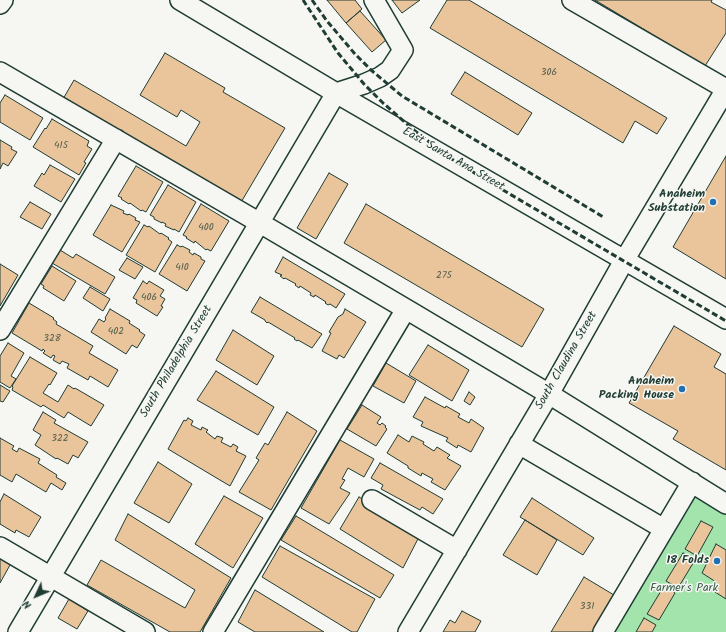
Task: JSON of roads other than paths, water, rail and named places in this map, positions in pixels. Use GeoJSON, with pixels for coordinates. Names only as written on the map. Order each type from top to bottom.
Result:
{"type":"FeatureCollection","features":[{"type":"Feature","properties":{"kind":"street"},"geometry":{"type":"LineString","coordinates":[[0,4],[2,0]]}},
{"type":"Feature","properties":{"kind":"street","name":"East Santa Ana Street"},"geometry":{"type":"LineString","coordinates":[[180,0],[336,93],[625,259],[726,319]]}},
{"type":"Feature","properties":{"kind":"street"},"geometry":{"type":"LineString","coordinates":[[336,93],[364,84],[385,74],[390,70],[403,50],[374,0]]}},
{"type":"Feature","properties":{"kind":"street"},"geometry":{"type":"LineString","coordinates":[[572,0],[726,89]]}},
{"type":"Feature","properties":{"kind":"street"},"geometry":{"type":"LineString","coordinates":[[0,72],[260,223],[549,394],[726,504]]}},
{"type":"Feature","properties":{"kind":"street","name":"South Claudina Street"},"geometry":{"type":"LineString","coordinates":[[408,632],[549,394],[625,259],[726,89]]}},
{"type":"Feature","properties":{"kind":"street","name":"South Philadelphia Street"},"geometry":{"type":"LineString","coordinates":[[18,632],[336,93]]}},
{"type":"Feature","properties":{"kind":"street"},"geometry":{"type":"LineString","coordinates":[[0,330],[116,139]]}},
{"type":"Feature","properties":{"kind":"street"},"geometry":{"type":"LineString","coordinates":[[213,632],[406,309]]}},
{"type":"Feature","properties":{"kind":"street"},"geometry":{"type":"LineString","coordinates":[[519,444],[664,529]]}},
{"type":"Feature","properties":{"kind":"street"},"geometry":{"type":"LineString","coordinates":[[603,632],[692,482]]}},
{"type":"Feature","properties":{"kind":"street"},"geometry":{"type":"LineString","coordinates":[[372,500],[457,550]]}},
{"type":"Feature","properties":{"kind":"street"},"geometry":{"type":"LineString","coordinates":[[0,547],[50,578],[145,632]]}},
{"type":"Feature","properties":{"kind":"railway"},"geometry":{"type":"LineString","coordinates":[[303,0],[338,53],[364,84],[415,131],[450,158],[726,321]]}},
{"type":"Feature","properties":{"kind":"railway"},"geometry":{"type":"LineString","coordinates":[[312,0],[327,21],[355,54],[371,70],[402,96],[605,218]]}},
{"type":"Feature","properties":{"kind":"place","name":"Anaheim Substation"},"geometry":{"type":"Point","coordinates":[713,202]}},
{"type":"Feature","properties":{"kind":"place","name":"Anaheim Packing House"},"geometry":{"type":"Point","coordinates":[682,389]}},
{"type":"Feature","properties":{"kind":"place","name":"18 Folds"},"geometry":{"type":"Point","coordinates":[717,561]}},
{"type":"Feature","properties":{"kind":"park label","name":"Farmer's Park"},"geometry":{"type":"Point","coordinates":[684,589]}}]}
